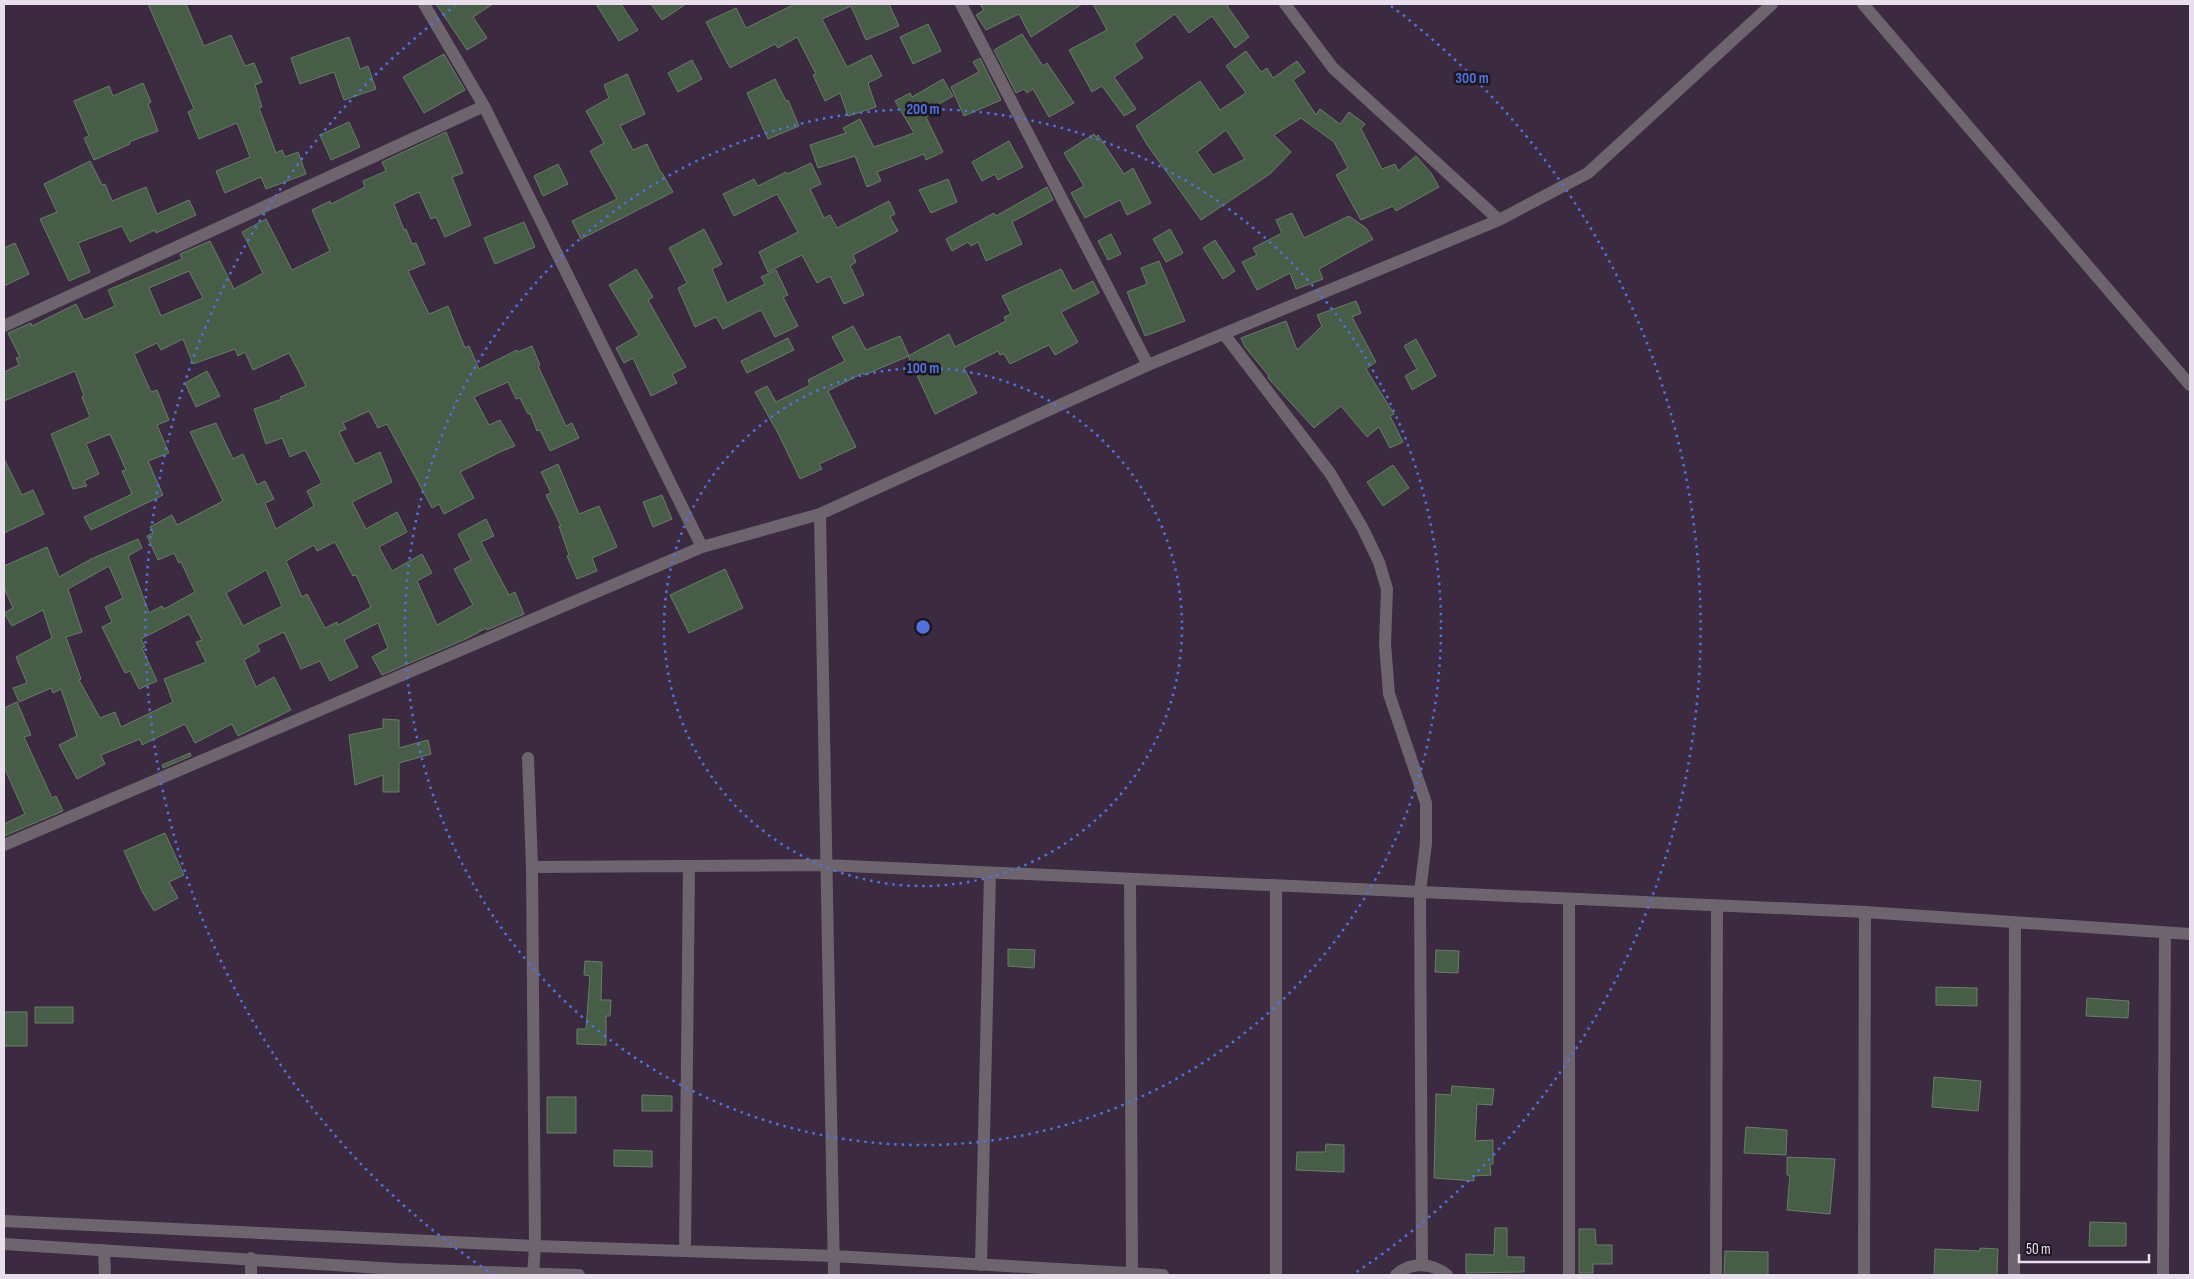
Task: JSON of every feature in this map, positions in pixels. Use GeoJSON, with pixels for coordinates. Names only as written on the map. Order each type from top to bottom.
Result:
{"type":"FeatureCollection","features":[{"type":"Feature","properties":{"kind":"street"},"geometry":{"type":"LineString","coordinates":[[424,4],[484,106],[702,547]]}},
{"type":"Feature","properties":{"kind":"street"},"geometry":{"type":"LineString","coordinates":[[961,4],[1148,365]]}},
{"type":"Feature","properties":{"kind":"street"},"geometry":{"type":"LineString","coordinates":[[1285,4],[1334,68],[1498,220]]}},
{"type":"Feature","properties":{"kind":"street"},"geometry":{"type":"LineString","coordinates":[[4,845],[702,547],[820,514],[1148,365],[1498,220],[1588,173],[1772,4]]}},
{"type":"Feature","properties":{"kind":"street"},"geometry":{"type":"LineString","coordinates":[[1863,4],[2190,385]]}},
{"type":"Feature","properties":{"kind":"street"},"geometry":{"type":"LineString","coordinates":[[4,326],[484,106]]}},
{"type":"Feature","properties":{"kind":"street"},"geometry":{"type":"LineString","coordinates":[[1224,334],[1330,473],[1362,527],[1379,562],[1387,589],[1385,644],[1389,694],[1426,803],[1426,843],[1420,892],[1422,1265]]}},
{"type":"Feature","properties":{"kind":"street"},"geometry":{"type":"LineString","coordinates":[[820,514],[834,1275]]}},
{"type":"Feature","properties":{"kind":"street"},"geometry":{"type":"LineString","coordinates":[[528,758],[532,866],[534,1274]]}},
{"type":"Feature","properties":{"kind":"street"},"geometry":{"type":"LineString","coordinates":[[532,866],[826,865],[1865,912],[2190,934]]}},
{"type":"Feature","properties":{"kind":"street"},"geometry":{"type":"LineString","coordinates":[[685,1251],[689,866]]}},
{"type":"Feature","properties":{"kind":"street"},"geometry":{"type":"LineString","coordinates":[[980,1265],[990,872]]}},
{"type":"Feature","properties":{"kind":"street"},"geometry":{"type":"LineString","coordinates":[[1130,879],[1132,1274]]}},
{"type":"Feature","properties":{"kind":"street"},"geometry":{"type":"LineString","coordinates":[[1276,885],[1276,1275]]}},
{"type":"Feature","properties":{"kind":"street"},"geometry":{"type":"LineString","coordinates":[[1569,899],[1569,1275]]}},
{"type":"Feature","properties":{"kind":"street"},"geometry":{"type":"LineString","coordinates":[[1716,1275],[1717,906]]}},
{"type":"Feature","properties":{"kind":"street"},"geometry":{"type":"LineString","coordinates":[[1864,1275],[1865,912]]}},
{"type":"Feature","properties":{"kind":"street"},"geometry":{"type":"LineString","coordinates":[[2014,1275],[2015,922]]}},
{"type":"Feature","properties":{"kind":"street"},"geometry":{"type":"LineString","coordinates":[[2163,1275],[2165,932]]}},
{"type":"Feature","properties":{"kind":"street"},"geometry":{"type":"LineString","coordinates":[[4,1221],[535,1246],[834,1256],[1163,1275]]}},
{"type":"Feature","properties":{"kind":"street"},"geometry":{"type":"LineString","coordinates":[[4,1244],[251,1258],[396,1272],[580,1275]]}},
{"type":"Feature","properties":{"kind":"street"},"geometry":{"type":"LineString","coordinates":[[104,1250],[105,1275]]}},
{"type":"Feature","properties":{"kind":"street"},"geometry":{"type":"LineString","coordinates":[[251,1258],[251,1275]]}},
{"type":"Feature","properties":{"kind":"street"},"geometry":{"type":"LineString","coordinates":[[1396,1275],[1409,1267],[1422,1265],[1435,1267],[1447,1275]]}},
{"type":"Feature","properties":{"kind":"building"},"geometry":{"type":"Polygon","coordinates":[[[148,4],[186,4],[204,46],[231,35],[245,66],[254,63],[262,82],[255,85],[262,107],[259,108],[276,153],[282,150],[285,157],[298,152],[306,174],[266,189],[261,177],[225,193],[216,171],[250,157],[237,123],[199,139],[188,112],[194,109],[148,4]]]}},
{"type":"Feature","properties":{"kind":"building"},"geometry":{"type":"Polygon","coordinates":[[[436,4],[493,4],[473,17],[487,38],[467,50],[436,4]]]}},
{"type":"Feature","properties":{"kind":"building"},"geometry":{"type":"Polygon","coordinates":[[[596,4],[621,4],[638,30],[619,41],[596,4]]]}},
{"type":"Feature","properties":{"kind":"building"},"geometry":{"type":"Polygon","coordinates":[[[651,4],[686,4],[662,20],[651,4]]]}},
{"type":"Feature","properties":{"kind":"building"},"geometry":{"type":"Polygon","coordinates":[[[795,4],[889,4],[899,26],[866,40],[851,6],[822,19],[847,67],[871,55],[882,76],[868,83],[876,107],[848,116],[840,93],[825,101],[813,75],[816,74],[797,37],[778,48],[775,44],[730,68],[706,22],[736,8],[746,28],[795,4]]]}},
{"type":"Feature","properties":{"kind":"building"},"geometry":{"type":"Polygon","coordinates":[[[980,4],[1082,4],[1031,37],[1019,14],[986,30],[976,15],[984,10],[980,4]]]}},
{"type":"Feature","properties":{"kind":"building"},"geometry":{"type":"Polygon","coordinates":[[[1093,4],[1229,4],[1227,6],[1249,37],[1235,48],[1212,16],[1189,33],[1175,14],[1134,44],[1143,58],[1114,77],[1136,109],[1124,116],[1102,86],[1092,92],[1069,50],[1107,30],[1093,4]]]}},
{"type":"Feature","properties":{"kind":"building"},"geometry":{"type":"Polygon","coordinates":[[[928,24],[941,51],[913,64],[900,37],[928,24]]]}},
{"type":"Feature","properties":{"kind":"building"},"geometry":{"type":"Polygon","coordinates":[[[1022,34],[1043,66],[1047,63],[1074,103],[1049,117],[1033,89],[1027,93],[1024,89],[1016,93],[994,50],[1022,34]]]}},
{"type":"Feature","properties":{"kind":"building"},"geometry":{"type":"Polygon","coordinates":[[[349,37],[360,69],[368,66],[376,89],[344,100],[334,72],[300,84],[291,58],[349,37]]]}},
{"type":"Feature","properties":{"kind":"building"},"geometry":{"type":"Polygon","coordinates":[[[1246,51],[1261,72],[1267,68],[1273,78],[1297,61],[1305,72],[1293,80],[1316,115],[1320,109],[1340,124],[1349,112],[1365,124],[1361,129],[1382,169],[1395,164],[1398,171],[1416,156],[1431,173],[1439,187],[1396,211],[1393,206],[1361,220],[1336,175],[1348,168],[1334,142],[1301,118],[1274,135],[1291,152],[1270,174],[1201,220],[1148,146],[1136,126],[1200,81],[1220,110],[1246,93],[1226,66],[1246,51]],[[1226,130],[1197,152],[1213,175],[1245,159],[1226,130]]]}},
{"type":"Feature","properties":{"kind":"building"},"geometry":{"type":"Polygon","coordinates":[[[444,54],[465,90],[424,113],[403,77],[444,54]]]}},
{"type":"Feature","properties":{"kind":"building"},"geometry":{"type":"Polygon","coordinates":[[[980,58],[1001,100],[964,116],[951,87],[979,72],[973,62],[980,58]]]}},
{"type":"Feature","properties":{"kind":"building"},"geometry":{"type":"Polygon","coordinates":[[[692,60],[702,79],[678,92],[668,73],[692,60]]]}},
{"type":"Feature","properties":{"kind":"building"},"geometry":{"type":"Polygon","coordinates":[[[627,74],[645,114],[620,126],[633,150],[647,144],[661,173],[673,192],[581,239],[572,221],[617,199],[590,151],[604,143],[586,111],[609,98],[604,85],[627,74]]]}},
{"type":"Feature","properties":{"kind":"building"},"geometry":{"type":"Polygon","coordinates":[[[775,79],[786,101],[788,100],[799,126],[768,139],[747,93],[775,79]]]}},
{"type":"Feature","properties":{"kind":"building"},"geometry":{"type":"Polygon","coordinates":[[[943,79],[953,96],[929,110],[931,114],[926,117],[943,152],[926,160],[924,154],[877,172],[881,181],[867,187],[855,156],[818,168],[810,145],[846,133],[843,128],[860,119],[874,147],[914,133],[895,101],[910,93],[912,97],[943,79]]]}},
{"type":"Feature","properties":{"kind":"building"},"geometry":{"type":"Polygon","coordinates":[[[143,83],[151,102],[148,104],[158,131],[129,142],[130,144],[94,160],[84,138],[89,136],[74,101],[109,86],[113,96],[143,83]]]}},
{"type":"Feature","properties":{"kind":"building"},"geometry":{"type":"Polygon","coordinates":[[[349,122],[360,147],[331,160],[320,135],[349,122]]]}},
{"type":"Feature","properties":{"kind":"building"},"geometry":{"type":"Polygon","coordinates":[[[446,132],[463,173],[452,177],[471,225],[445,237],[436,217],[431,219],[419,192],[394,204],[404,230],[406,229],[412,244],[416,243],[425,264],[408,271],[429,314],[448,306],[465,348],[469,346],[479,369],[517,350],[518,352],[532,346],[540,365],[538,366],[566,426],[572,423],[579,438],[550,451],[540,430],[537,431],[530,413],[528,414],[520,398],[516,399],[508,382],[474,397],[489,425],[500,420],[515,446],[460,472],[474,498],[444,514],[439,504],[432,508],[387,424],[378,428],[369,411],[343,423],[346,429],[339,432],[355,464],[380,452],[392,482],[352,502],[366,529],[397,512],[407,532],[379,547],[392,571],[422,554],[432,573],[417,581],[437,625],[473,605],[454,569],[471,560],[458,534],[486,519],[494,536],[481,542],[509,595],[515,592],[524,614],[487,630],[486,628],[468,638],[382,675],[372,657],[388,648],[378,623],[344,640],[358,667],[330,681],[320,661],[301,669],[284,632],[257,645],[260,651],[244,660],[256,687],[274,677],[291,710],[238,736],[232,724],[195,743],[185,724],[142,745],[140,739],[101,755],[105,764],[77,779],[59,745],[77,736],[61,689],[53,693],[51,688],[19,702],[13,688],[27,683],[16,657],[52,638],[43,610],[12,626],[4,613],[13,608],[4,588],[4,566],[47,547],[59,577],[91,559],[138,539],[142,548],[128,556],[149,613],[162,606],[164,609],[195,592],[181,562],[179,563],[174,553],[158,560],[147,536],[153,533],[150,527],[172,515],[177,525],[223,501],[190,432],[216,423],[233,459],[243,454],[257,485],[265,481],[274,499],[265,503],[276,529],[314,506],[307,491],[322,483],[305,450],[290,457],[282,438],[266,444],[254,409],[282,399],[280,397],[306,386],[289,353],[253,370],[245,352],[238,356],[235,349],[193,364],[183,339],[161,350],[157,343],[134,354],[151,392],[157,390],[169,420],[157,425],[169,453],[148,461],[163,495],[91,530],[84,517],[132,494],[122,471],[126,470],[110,434],[86,444],[99,474],[84,481],[87,486],[73,489],[51,434],[90,417],[75,371],[4,401],[4,372],[19,365],[16,358],[20,357],[8,333],[31,323],[32,326],[76,304],[84,320],[115,306],[108,290],[182,259],[180,254],[210,241],[234,289],[263,273],[242,232],[266,219],[292,270],[330,251],[312,210],[330,201],[331,204],[365,187],[363,181],[386,171],[382,162],[446,132]],[[189,271],[149,288],[161,316],[203,298],[189,271]],[[335,542],[317,551],[314,545],[286,561],[302,597],[307,594],[325,628],[337,622],[338,625],[371,607],[356,575],[353,576],[335,542]],[[109,566],[68,589],[82,632],[66,637],[81,679],[79,680],[100,718],[115,712],[121,727],[173,702],[164,679],[206,662],[196,642],[202,640],[189,614],[141,639],[145,647],[142,648],[157,681],[139,689],[130,671],[125,673],[102,627],[112,622],[105,607],[123,598],[109,566]],[[266,570],[226,593],[243,626],[282,606],[266,570]]]}},
{"type":"Feature","properties":{"kind":"building"},"geometry":{"type":"Polygon","coordinates":[[[1094,134],[1096,137],[1098,135],[1124,174],[1133,168],[1151,203],[1127,215],[1120,200],[1085,218],[1071,193],[1084,186],[1064,153],[1094,134]]]}},
{"type":"Feature","properties":{"kind":"building"},"geometry":{"type":"Polygon","coordinates":[[[1009,141],[1023,167],[998,180],[995,174],[982,181],[972,162],[1009,141]]]}},
{"type":"Feature","properties":{"kind":"building"},"geometry":{"type":"Polygon","coordinates":[[[90,161],[102,185],[105,184],[112,201],[146,187],[157,214],[189,200],[196,215],[156,233],[155,230],[130,242],[122,226],[78,243],[90,272],[69,281],[40,219],[57,212],[44,184],[90,161]]]}},
{"type":"Feature","properties":{"kind":"building"},"geometry":{"type":"Polygon","coordinates":[[[811,163],[821,184],[810,189],[824,218],[830,215],[837,228],[889,201],[895,214],[890,217],[898,231],[853,255],[856,262],[850,266],[864,295],[844,304],[830,276],[817,283],[802,255],[768,272],[759,252],[798,232],[777,194],[734,216],[723,194],[754,179],[758,186],[786,172],[787,174],[811,163]]]}},
{"type":"Feature","properties":{"kind":"building"},"geometry":{"type":"Polygon","coordinates":[[[558,164],[568,184],[543,196],[534,176],[558,164]]]}},
{"type":"Feature","properties":{"kind":"building"},"geometry":{"type":"Polygon","coordinates":[[[948,179],[957,202],[931,213],[919,190],[948,179]]]}},
{"type":"Feature","properties":{"kind":"building"},"geometry":{"type":"Polygon","coordinates":[[[1047,187],[1053,200],[1012,222],[1022,244],[986,261],[978,242],[971,246],[968,242],[952,251],[946,239],[994,213],[996,216],[1047,187]]]}},
{"type":"Feature","properties":{"kind":"building"},"geometry":{"type":"Polygon","coordinates":[[[1292,213],[1304,238],[1349,216],[1366,228],[1373,239],[1319,269],[1323,279],[1296,289],[1290,273],[1257,290],[1242,262],[1257,255],[1253,248],[1282,233],[1276,220],[1292,213]]]}},
{"type":"Feature","properties":{"kind":"building"},"geometry":{"type":"Polygon","coordinates":[[[524,222],[535,247],[495,264],[484,238],[524,222]]]}},
{"type":"Feature","properties":{"kind":"building"},"geometry":{"type":"Polygon","coordinates":[[[704,229],[722,264],[712,269],[727,303],[765,284],[761,277],[776,270],[788,295],[783,297],[798,326],[775,337],[761,310],[723,329],[716,317],[695,327],[678,288],[687,283],[669,248],[704,229]]]}},
{"type":"Feature","properties":{"kind":"building"},"geometry":{"type":"Polygon","coordinates":[[[1170,229],[1183,253],[1166,262],[1153,239],[1170,229]]]}},
{"type":"Feature","properties":{"kind":"building"},"geometry":{"type":"Polygon","coordinates":[[[1111,234],[1121,254],[1108,260],[1098,241],[1111,234]]]}},
{"type":"Feature","properties":{"kind":"building"},"geometry":{"type":"Polygon","coordinates":[[[1215,240],[1235,271],[1223,279],[1203,248],[1215,240]]]}},
{"type":"Feature","properties":{"kind":"building"},"geometry":{"type":"Polygon","coordinates":[[[15,243],[29,274],[4,286],[4,248],[15,243]]]}},
{"type":"Feature","properties":{"kind":"building"},"geometry":{"type":"Polygon","coordinates":[[[1159,261],[1185,321],[1145,336],[1127,292],[1147,284],[1141,268],[1159,261]]]}},
{"type":"Feature","properties":{"kind":"building"},"geometry":{"type":"Polygon","coordinates":[[[636,269],[653,297],[648,300],[686,367],[672,374],[677,383],[651,396],[633,358],[624,363],[616,348],[639,335],[609,285],[636,269]]]}},
{"type":"Feature","properties":{"kind":"building"},"geometry":{"type":"Polygon","coordinates":[[[1061,269],[1073,291],[1093,281],[1099,293],[1061,312],[1078,342],[1055,355],[1049,345],[1010,364],[1004,354],[1000,355],[998,351],[964,368],[977,393],[935,414],[908,356],[949,334],[955,347],[1006,321],[1004,317],[1011,314],[1002,296],[1061,269]]]}},
{"type":"Feature","properties":{"kind":"building"},"geometry":{"type":"Polygon","coordinates":[[[1356,301],[1361,313],[1352,317],[1376,362],[1366,369],[1394,414],[1390,416],[1403,442],[1390,448],[1379,427],[1367,437],[1341,406],[1314,428],[1268,378],[1269,376],[1245,347],[1241,338],[1286,321],[1297,350],[1322,326],[1317,315],[1356,301]]]}},
{"type":"Feature","properties":{"kind":"building"},"geometry":{"type":"Polygon","coordinates":[[[853,326],[866,350],[900,336],[909,356],[864,375],[863,373],[828,391],[856,447],[819,464],[822,469],[800,479],[779,435],[755,392],[767,386],[776,402],[810,385],[808,380],[845,361],[832,337],[853,326]]]}},
{"type":"Feature","properties":{"kind":"building"},"geometry":{"type":"Polygon","coordinates":[[[788,338],[794,350],[747,373],[741,361],[788,338]]]}},
{"type":"Feature","properties":{"kind":"building"},"geometry":{"type":"Polygon","coordinates":[[[1416,339],[1436,376],[1412,390],[1405,376],[1417,369],[1404,346],[1416,339]]]}},
{"type":"Feature","properties":{"kind":"building"},"geometry":{"type":"Polygon","coordinates":[[[207,371],[220,396],[196,407],[185,383],[207,371]]]}},
{"type":"Feature","properties":{"kind":"building"},"geometry":{"type":"Polygon","coordinates":[[[4,459],[22,495],[33,490],[44,514],[4,533],[4,459]]]}},
{"type":"Feature","properties":{"kind":"building"},"geometry":{"type":"Polygon","coordinates":[[[558,464],[579,514],[599,506],[617,547],[592,558],[597,571],[577,579],[567,556],[569,555],[559,526],[561,526],[546,495],[551,493],[541,472],[558,464]]]}},
{"type":"Feature","properties":{"kind":"building"},"geometry":{"type":"Polygon","coordinates":[[[1393,465],[1409,488],[1383,506],[1367,482],[1393,465]]]}},
{"type":"Feature","properties":{"kind":"building"},"geometry":{"type":"Polygon","coordinates":[[[662,495],[672,519],[653,527],[643,502],[662,495]]]}},
{"type":"Feature","properties":{"kind":"building"},"geometry":{"type":"Polygon","coordinates":[[[725,569],[743,608],[689,633],[670,595],[725,569]]]}},
{"type":"Feature","properties":{"kind":"building"},"geometry":{"type":"Polygon","coordinates":[[[17,702],[31,735],[24,737],[52,798],[56,796],[63,811],[4,836],[4,824],[25,814],[4,767],[4,708],[17,702]]]}},
{"type":"Feature","properties":{"kind":"building"},"geometry":{"type":"Polygon","coordinates":[[[383,719],[399,720],[399,748],[428,740],[431,754],[399,763],[399,792],[383,792],[383,775],[355,785],[349,735],[383,728],[383,719]]]}},
{"type":"Feature","properties":{"kind":"building"},"geometry":{"type":"Polygon","coordinates":[[[190,753],[191,756],[163,768],[162,765],[190,753]]]}},
{"type":"Feature","properties":{"kind":"building"},"geometry":{"type":"Polygon","coordinates":[[[165,833],[184,875],[169,882],[178,898],[154,911],[143,893],[124,851],[165,833]]]}},
{"type":"Feature","properties":{"kind":"building"},"geometry":{"type":"Polygon","coordinates":[[[1008,949],[1035,950],[1034,968],[1008,966],[1008,949]]]}},
{"type":"Feature","properties":{"kind":"building"},"geometry":{"type":"Polygon","coordinates":[[[1436,950],[1459,951],[1458,973],[1435,972],[1436,950]]]}},
{"type":"Feature","properties":{"kind":"building"},"geometry":{"type":"Polygon","coordinates":[[[585,961],[602,962],[601,1000],[611,1000],[610,1016],[606,1016],[606,1045],[577,1044],[577,1029],[586,1029],[590,976],[584,975],[585,961]]]}},
{"type":"Feature","properties":{"kind":"building"},"geometry":{"type":"Polygon","coordinates":[[[1936,987],[1977,988],[1977,1006],[1936,1005],[1936,987]]]}},
{"type":"Feature","properties":{"kind":"building"},"geometry":{"type":"Polygon","coordinates":[[[2087,998],[2129,1001],[2128,1018],[2086,1016],[2087,998]]]}},
{"type":"Feature","properties":{"kind":"building"},"geometry":{"type":"Polygon","coordinates":[[[35,1007],[73,1007],[73,1023],[35,1023],[35,1007]]]}},
{"type":"Feature","properties":{"kind":"building"},"geometry":{"type":"Polygon","coordinates":[[[4,1012],[27,1012],[27,1046],[4,1046],[4,1012]]]}},
{"type":"Feature","properties":{"kind":"building"},"geometry":{"type":"Polygon","coordinates":[[[1934,1077],[1981,1081],[1978,1111],[1932,1107],[1934,1077]]]}},
{"type":"Feature","properties":{"kind":"building"},"geometry":{"type":"Polygon","coordinates":[[[1452,1086],[1494,1089],[1492,1105],[1477,1104],[1475,1141],[1493,1140],[1493,1164],[1490,1164],[1491,1175],[1474,1176],[1474,1181],[1434,1178],[1436,1094],[1451,1095],[1452,1086]]]}},
{"type":"Feature","properties":{"kind":"building"},"geometry":{"type":"Polygon","coordinates":[[[642,1095],[672,1096],[672,1111],[642,1111],[642,1095]]]}},
{"type":"Feature","properties":{"kind":"building"},"geometry":{"type":"Polygon","coordinates":[[[547,1097],[576,1097],[576,1133],[547,1133],[547,1097]]]}},
{"type":"Feature","properties":{"kind":"building"},"geometry":{"type":"Polygon","coordinates":[[[1746,1127],[1787,1130],[1786,1155],[1744,1153],[1746,1127]]]}},
{"type":"Feature","properties":{"kind":"building"},"geometry":{"type":"Polygon","coordinates":[[[1326,1144],[1344,1145],[1344,1172],[1296,1170],[1297,1152],[1325,1152],[1326,1144]]]}},
{"type":"Feature","properties":{"kind":"building"},"geometry":{"type":"Polygon","coordinates":[[[614,1150],[652,1151],[652,1167],[614,1166],[614,1150]]]}},
{"type":"Feature","properties":{"kind":"building"},"geometry":{"type":"Polygon","coordinates":[[[1787,1157],[1835,1159],[1830,1214],[1787,1210],[1790,1175],[1787,1175],[1787,1157]]]}},
{"type":"Feature","properties":{"kind":"building"},"geometry":{"type":"Polygon","coordinates":[[[2090,1222],[2126,1223],[2126,1246],[2089,1246],[2090,1222]]]}},
{"type":"Feature","properties":{"kind":"building"},"geometry":{"type":"Polygon","coordinates":[[[1495,1228],[1507,1228],[1507,1257],[1524,1257],[1524,1272],[1466,1273],[1466,1254],[1494,1255],[1495,1228]]]}},
{"type":"Feature","properties":{"kind":"building"},"geometry":{"type":"Polygon","coordinates":[[[1579,1229],[1595,1229],[1596,1245],[1612,1245],[1612,1264],[1593,1264],[1593,1273],[1579,1273],[1579,1229]]]}},
{"type":"Feature","properties":{"kind":"building"},"geometry":{"type":"Polygon","coordinates":[[[1980,1248],[1998,1249],[1997,1275],[1934,1275],[1935,1249],[1980,1251],[1980,1248]]]}},
{"type":"Feature","properties":{"kind":"building"},"geometry":{"type":"Polygon","coordinates":[[[1725,1251],[1768,1252],[1768,1275],[1724,1275],[1725,1251]]]}}]}
